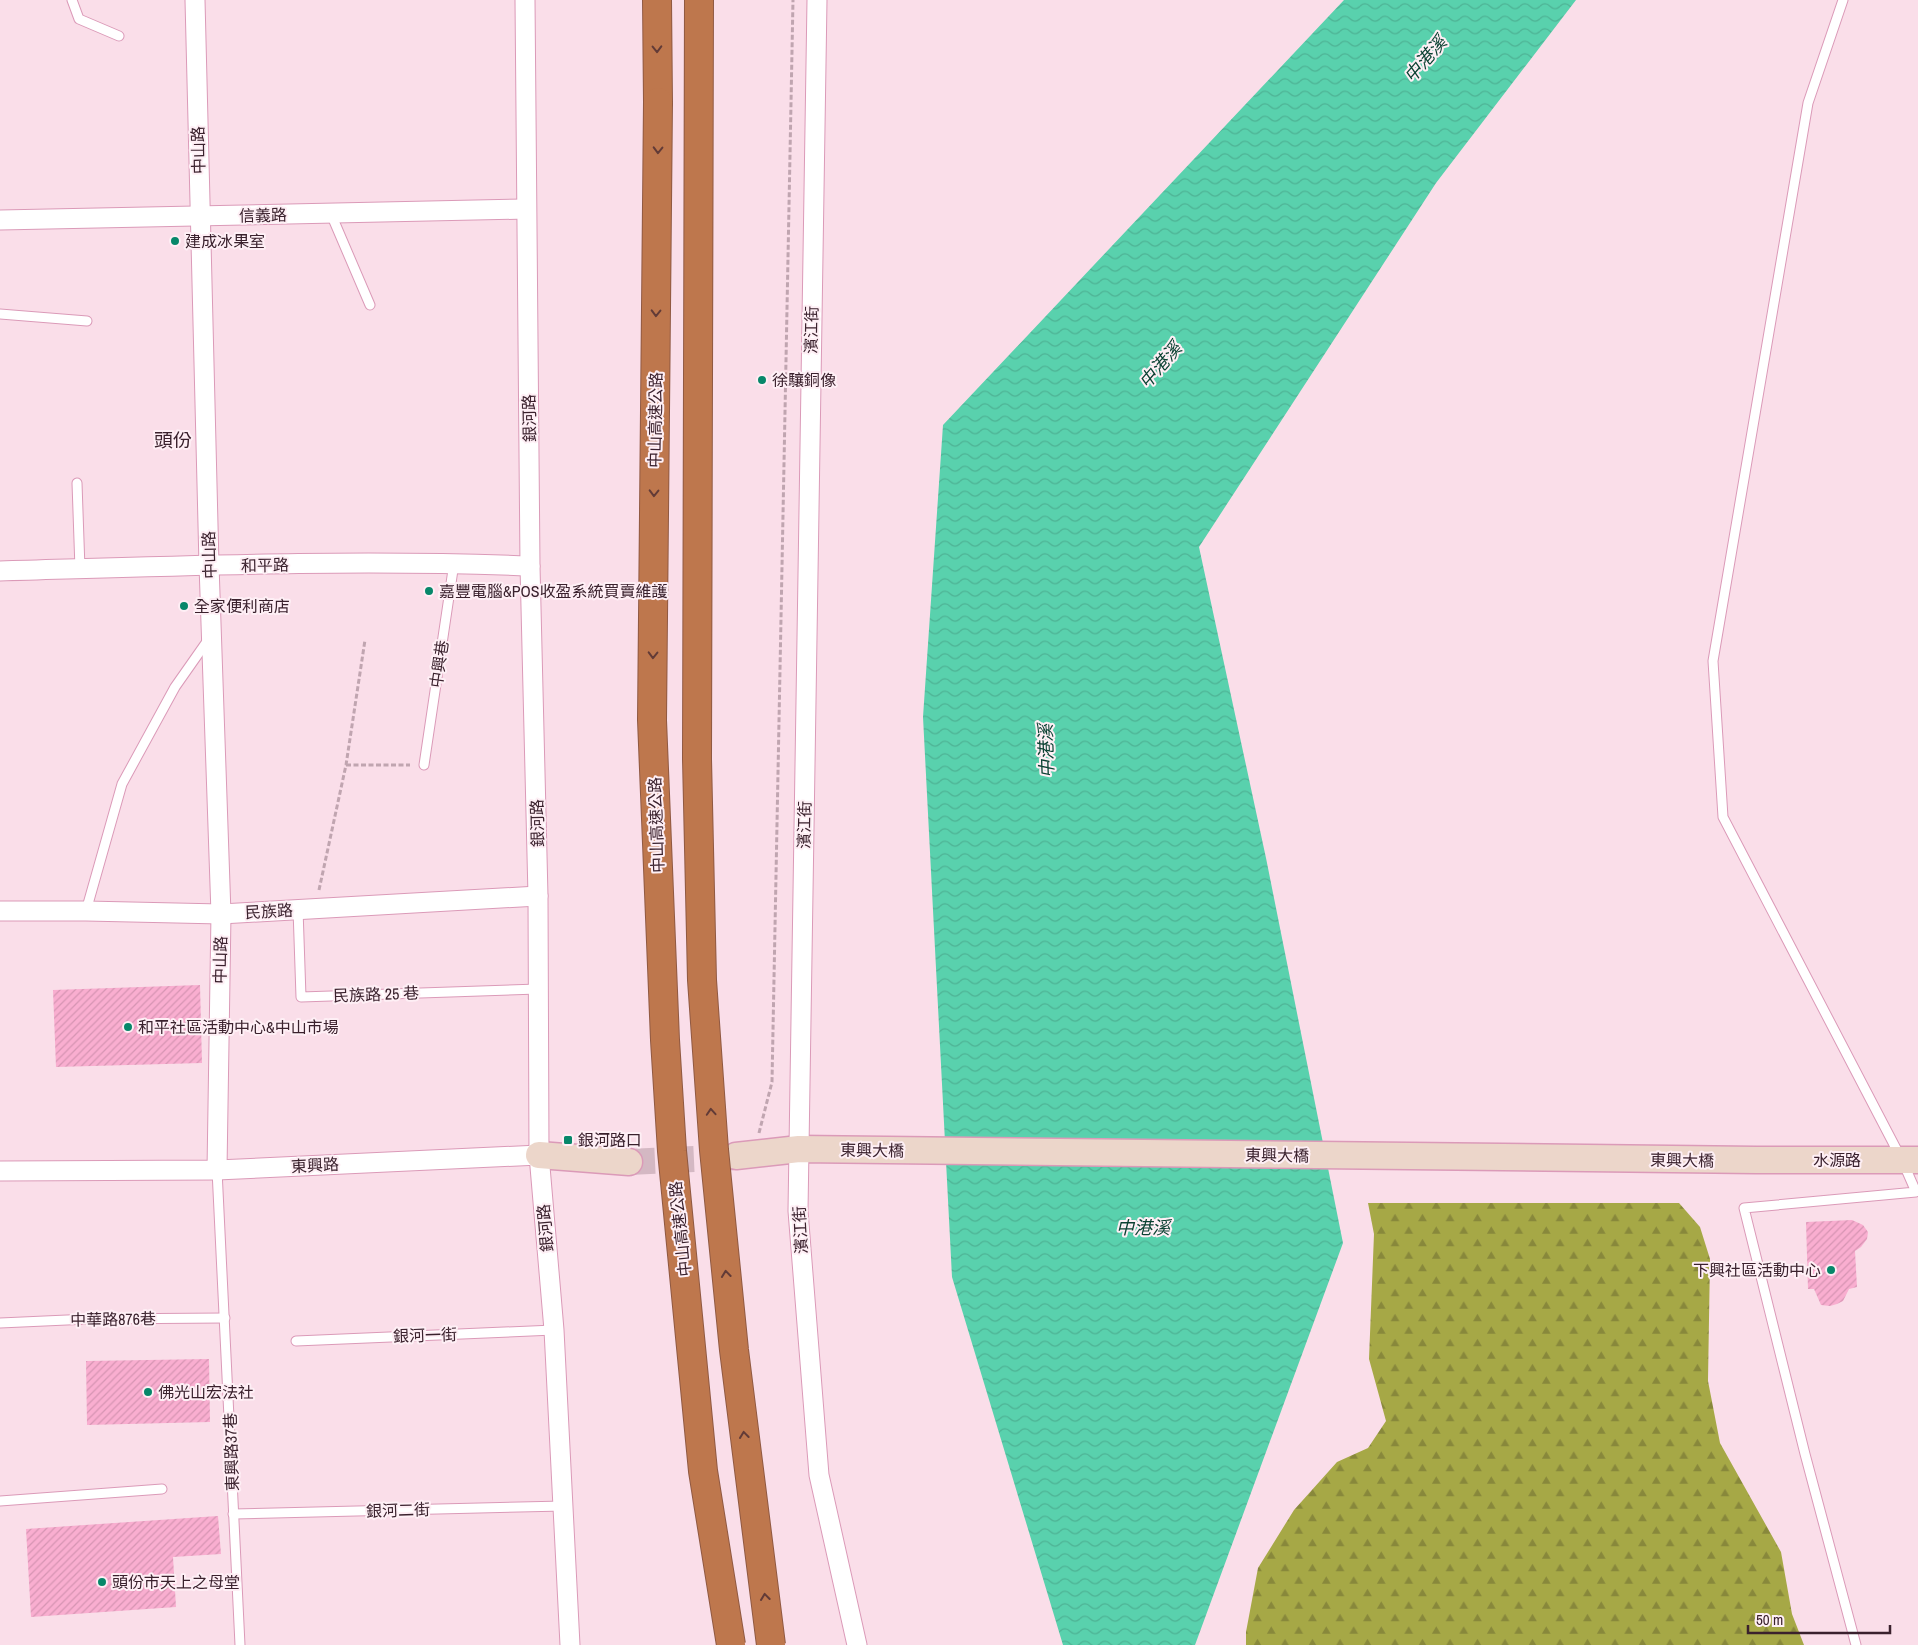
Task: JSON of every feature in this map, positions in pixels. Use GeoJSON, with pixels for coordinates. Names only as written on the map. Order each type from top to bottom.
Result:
{"type":"FeatureCollection","features":[{"type":"Feature","properties":{"kind":"highway","name":"中山高速公路"},"geometry":{"type":"LineString","coordinates":[[657,0],[658,102],[652,720],[664,1040],[672,1151],[703,1471],[731,1645]]}},
{"type":"Feature","properties":{"kind":"highway"},"geometry":{"type":"LineString","coordinates":[[699,0],[697,759],[702,980],[714,1150],[733,1341],[771,1645]]}},
{"type":"Feature","properties":{"kind":"street","name":"中山路"},"geometry":{"type":"LineString","coordinates":[[195,0],[211,636],[221,914],[217,1170]]}},
{"type":"Feature","properties":{"kind":"street","name":"銀河路"},"geometry":{"type":"LineString","coordinates":[[525,0],[530,566],[538,896],[539,1155],[554,1330],[570,1645]]}},
{"type":"Feature","properties":{"kind":"street","name":"濱江街"},"geometry":{"type":"LineString","coordinates":[[817,0],[798,1211],[819,1475],[856,1645]]}},
{"type":"Feature","properties":{"kind":"street","name":"信義路"},"geometry":{"type":"LineString","coordinates":[[0,220],[526,209]]}},
{"type":"Feature","properties":{"kind":"street","name":"和平路"},"geometry":{"type":"LineString","coordinates":[[0,571],[209,565],[454,563],[530,566]]}},
{"type":"Feature","properties":{"kind":"street","name":"民族路"},"geometry":{"type":"LineString","coordinates":[[0,912],[86,911],[221,914],[538,896]]}},
{"type":"Feature","properties":{"kind":"street","name":"東興大橋"},"geometry":{"type":"LineString","coordinates":[[747,1156],[798,1149],[1756,1160]]}},
{"type":"Feature","properties":{"kind":"street","name":"東興路"},"geometry":{"type":"LineString","coordinates":[[0,1171],[217,1170],[539,1155],[629,1162]]}},
{"type":"Feature","properties":{"kind":"street","name":"水源路"},"geometry":{"type":"LineString","coordinates":[[1756,1160],[1910,1160]]}},
{"type":"Feature","properties":{"kind":"lane"},"geometry":{"type":"LineString","coordinates":[[72,0],[79,20],[119,36]]}},
{"type":"Feature","properties":{"kind":"lane"},"geometry":{"type":"LineString","coordinates":[[1843,0],[1808,103],[1713,661],[1722,817],[1910,1160],[1916,1192],[1744,1208],[1805,1454],[1856,1645]]}},
{"type":"Feature","properties":{"kind":"lane"},"geometry":{"type":"LineString","coordinates":[[331,214],[370,305]]}},
{"type":"Feature","properties":{"kind":"lane"},"geometry":{"type":"LineString","coordinates":[[0,314],[87,321]]}},
{"type":"Feature","properties":{"kind":"lane"},"geometry":{"type":"LineString","coordinates":[[77,483],[80,569]]}},
{"type":"Feature","properties":{"kind":"lane","name":"中興巷"},"geometry":{"type":"LineString","coordinates":[[424,765],[454,563]]}},
{"type":"Feature","properties":{"kind":"lane"},"geometry":{"type":"LineString","coordinates":[[86,911],[122,784],[175,686],[211,636]]}},
{"type":"Feature","properties":{"kind":"lane","name":"民族路 25 巷"},"geometry":{"type":"LineString","coordinates":[[307,909],[301,997],[538,989]]}},
{"type":"Feature","properties":{"kind":"lane","name":"東興路37巷"},"geometry":{"type":"LineString","coordinates":[[217,1170],[240,1645]]}},
{"type":"Feature","properties":{"kind":"lane","name":"中華路876巷"},"geometry":{"type":"LineString","coordinates":[[0,1323],[89,1319],[225,1318]]}},
{"type":"Feature","properties":{"kind":"lane","name":"銀河一街"},"geometry":{"type":"LineString","coordinates":[[296,1341],[554,1330]]}},
{"type":"Feature","properties":{"kind":"lane"},"geometry":{"type":"LineString","coordinates":[[0,1500],[162,1489]]}},
{"type":"Feature","properties":{"kind":"lane","name":"銀河二街"},"geometry":{"type":"LineString","coordinates":[[233,1514],[564,1506]]}},
{"type":"Feature","properties":{"kind":"path"},"geometry":{"type":"LineString","coordinates":[[747,1156],[760,1128],[772,1082],[793,0]]}},
{"type":"Feature","properties":{"kind":"path"},"geometry":{"type":"LineString","coordinates":[[307,909],[346,765],[365,640]]}},
{"type":"Feature","properties":{"kind":"path"},"geometry":{"type":"LineString","coordinates":[[346,765],[424,765]]}},
{"type":"Feature","properties":{"kind":"green space"},"geometry":{"type":"Polygon","coordinates":[[[1368,1203],[1679,1203],[1700,1227],[1710,1259],[1708,1381],[1720,1443],[1781,1552],[1792,1614],[1804,1645],[1246,1645],[1246,1632],[1258,1568],[1294,1510],[1337,1462],[1368,1448],[1386,1421],[1369,1359],[1374,1234],[1368,1203]]]}},
{"type":"Feature","properties":{"kind":"water","name":"中港溪"},"geometry":{"type":"Polygon","coordinates":[[[1344,0],[1576,0],[1436,183],[1199,547],[1266,858],[1343,1243],[1195,1645],[1063,1645],[952,1277],[923,717],[943,425],[1344,0]]]}},
{"type":"Feature","properties":{"kind":"building","name":"和平社區活動中心&中山市場"},"geometry":{"type":"Polygon","coordinates":[[[200,985],[202,1063],[56,1067],[53,990],[200,985]]]}},
{"type":"Feature","properties":{"kind":"building","name":"下興社區活動中心"},"geometry":{"type":"Polygon","coordinates":[[[1852,1220],[1863,1225],[1868,1232],[1867,1239],[1855,1251],[1857,1287],[1849,1289],[1843,1301],[1837,1304],[1830,1306],[1821,1305],[1814,1289],[1808,1289],[1806,1222],[1852,1220]]]}},
{"type":"Feature","properties":{"kind":"building","name":"佛光山宏法社"},"geometry":{"type":"Polygon","coordinates":[[[209,1359],[210,1422],[87,1425],[86,1361],[209,1359]]]}},
{"type":"Feature","properties":{"kind":"building","name":"頭份市天上之母堂"},"geometry":{"type":"Polygon","coordinates":[[[218,1516],[221,1554],[173,1557],[176,1607],[31,1617],[26,1529],[218,1516]]]}},
{"type":"Feature","properties":{"kind":"tunnel"},"geometry":{"type":"LineString","coordinates":[[629,1162],[736,1157]]}},
{"type":"Feature","properties":{"kind":"place","name":"建成冰果室"},"geometry":{"type":"Point","coordinates":[175,241]}},
{"type":"Feature","properties":{"kind":"place","name":"徐驤銅像"},"geometry":{"type":"Point","coordinates":[762,380]}},
{"type":"Feature","properties":{"kind":"place","name":"嘉豐電腦&POS收盈系統買賣維護"},"geometry":{"type":"Point","coordinates":[429,591]}},
{"type":"Feature","properties":{"kind":"place","name":"全家便利商店"},"geometry":{"type":"Point","coordinates":[184,606]}},
{"type":"Feature","properties":{"kind":"place","name":"和平社區活動中心&中山市場"},"geometry":{"type":"Point","coordinates":[128,1027]}},
{"type":"Feature","properties":{"kind":"place","name":"銀河路口"},"geometry":{"type":"Point","coordinates":[568,1140]}},
{"type":"Feature","properties":{"kind":"place","name":"下興社區活動中心"},"geometry":{"type":"Point","coordinates":[1831,1270]}},
{"type":"Feature","properties":{"kind":"place","name":"佛光山宏法社"},"geometry":{"type":"Point","coordinates":[148,1392]}},
{"type":"Feature","properties":{"kind":"place","name":"頭份市天上之母堂"},"geometry":{"type":"Point","coordinates":[102,1582]}},
{"type":"Feature","properties":{"kind":"district","name":"頭份"},"geometry":{"type":"Point","coordinates":[173,440]}}]}
